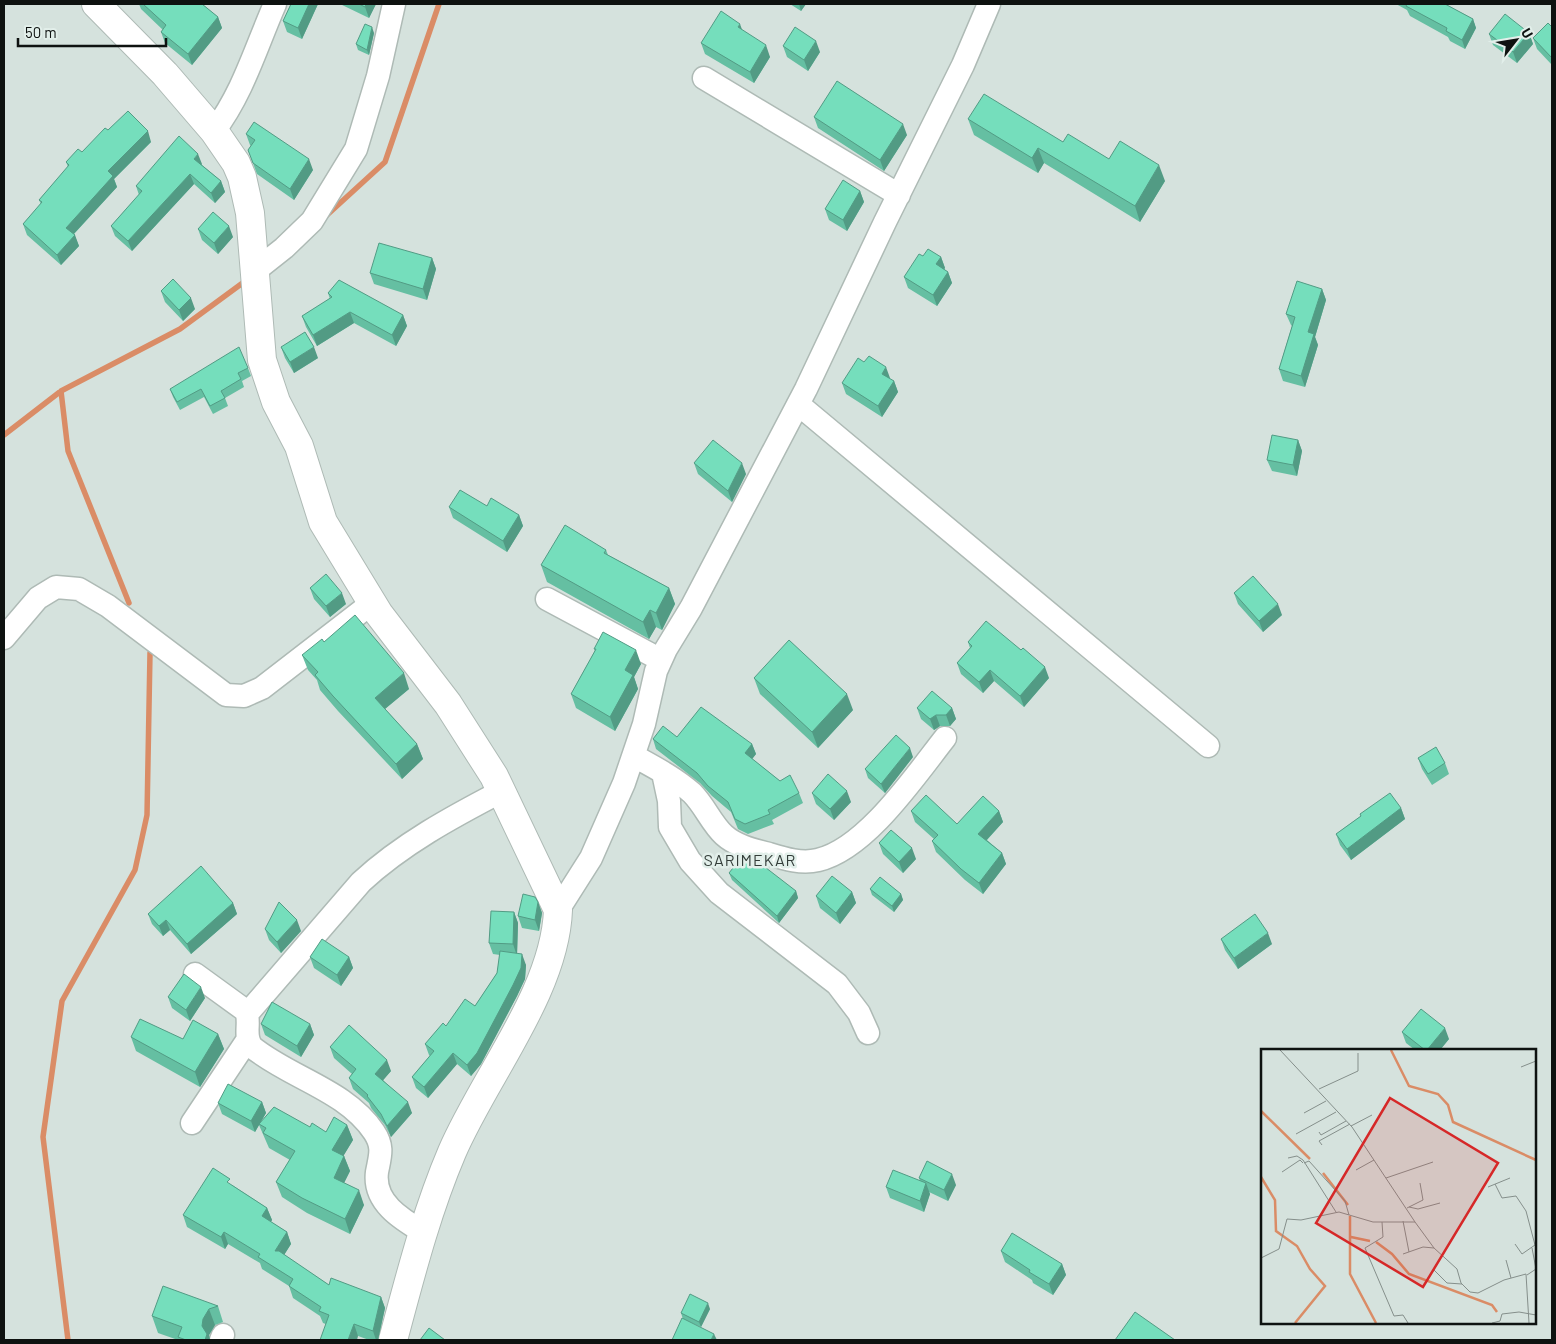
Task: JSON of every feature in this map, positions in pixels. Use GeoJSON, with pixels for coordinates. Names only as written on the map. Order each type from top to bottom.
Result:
{"type":"FeatureCollection","features":[{"type":"Feature","properties":{"kind":"street"},"geometry":{"type":"LineString","coordinates":[[96,4],[164,74],[230,152],[242,177],[251,227],[262,360],[276,402],[299,446],[323,522],[372,603],[448,704],[502,791],[558,910],[558,930],[537,988],[518,1028],[452,1151],[423,1232],[393,1340]]}},
{"type":"Feature","properties":{"kind":"street"},"geometry":{"type":"LineString","coordinates":[[214,131],[229,110],[241,86],[275,4]]}},
{"type":"Feature","properties":{"kind":"street"},"geometry":{"type":"LineString","coordinates":[[255,270],[284,248],[312,221],[356,150],[378,76],[394,4]]}},
{"type":"Feature","properties":{"kind":"street"},"geometry":{"type":"LineString","coordinates":[[558,910],[591,858],[634,756],[656,671],[661,660],[691,608],[798,404],[963,65],[989,4]]}},
{"type":"Feature","properties":{"kind":"street"},"geometry":{"type":"LineString","coordinates":[[704,78],[899,195]]}},
{"type":"Feature","properties":{"kind":"street"},"geometry":{"type":"LineString","coordinates":[[798,404],[1208,746]]}},
{"type":"Feature","properties":{"kind":"street"},"geometry":{"type":"LineString","coordinates":[[4,638],[38,598],[56,588],[79,589],[108,606],[226,695],[244,696],[275,678],[372,603]]}},
{"type":"Feature","properties":{"kind":"street"},"geometry":{"type":"LineString","coordinates":[[546,599],[661,660]]}},
{"type":"Feature","properties":{"kind":"street"},"geometry":{"type":"LineString","coordinates":[[634,756],[663,773],[692,794],[717,827],[732,841],[800,862],[818,860],[842,850],[858,839],[905,788],[945,738]]}},
{"type":"Feature","properties":{"kind":"street"},"geometry":{"type":"LineString","coordinates":[[663,773],[669,801],[670,827],[690,861],[726,898],[837,984],[859,1013],[868,1033]]}},
{"type":"Feature","properties":{"kind":"street"},"geometry":{"type":"LineString","coordinates":[[423,1232],[392,1212],[380,1193],[377,1180],[381,1146],[374,1132],[361,1115],[257,1051],[248,1039],[247,1014],[349,896],[377,867],[432,829],[502,791]]}},
{"type":"Feature","properties":{"kind":"street"},"geometry":{"type":"LineString","coordinates":[[195,974],[247,1014]]}},
{"type":"Feature","properties":{"kind":"street"},"geometry":{"type":"LineString","coordinates":[[192,1123],[248,1039]]}},
{"type":"Feature","properties":{"kind":"building"},"geometry":{"type":"Polygon","coordinates":[[[143,4],[202,4],[218,17],[188,54],[161,32],[166,25],[143,4]]]}},
{"type":"Feature","properties":{"kind":"building"},"geometry":{"type":"Polygon","coordinates":[[[291,4],[309,4],[298,28],[283,21],[291,4]]]}},
{"type":"Feature","properties":{"kind":"building"},"geometry":{"type":"Polygon","coordinates":[[[1407,4],[1445,4],[1473,19],[1462,40],[1446,31],[1447,28],[1406,6],[1407,4]]]}},
{"type":"Feature","properties":{"kind":"building"},"geometry":{"type":"Polygon","coordinates":[[[721,11],[740,24],[738,27],[766,45],[750,72],[701,43],[721,11]]]}},
{"type":"Feature","properties":{"kind":"building"},"geometry":{"type":"Polygon","coordinates":[[[1505,14],[1529,33],[1513,52],[1489,34],[1505,14]]]}},
{"type":"Feature","properties":{"kind":"building"},"geometry":{"type":"Polygon","coordinates":[[[1548,23],[1552,27],[1552,58],[1533,38],[1548,23]]]}},
{"type":"Feature","properties":{"kind":"building"},"geometry":{"type":"Polygon","coordinates":[[[365,24],[372,27],[367,50],[356,44],[365,24]]]}},
{"type":"Feature","properties":{"kind":"building"},"geometry":{"type":"Polygon","coordinates":[[[795,27],[816,41],[804,60],[783,46],[795,27]]]}},
{"type":"Feature","properties":{"kind":"building"},"geometry":{"type":"Polygon","coordinates":[[[837,81],[903,124],[880,160],[814,117],[837,81]]]}},
{"type":"Feature","properties":{"kind":"building"},"geometry":{"type":"Polygon","coordinates":[[[984,94],[1063,142],[1068,134],[1109,159],[1120,141],[1159,165],[1135,206],[1038,148],[1032,158],[968,119],[984,94]]]}},
{"type":"Feature","properties":{"kind":"building"},"geometry":{"type":"Polygon","coordinates":[[[128,111],[148,131],[108,171],[113,176],[66,228],[75,235],[57,255],[23,224],[42,202],[39,200],[69,165],[66,162],[78,149],[82,152],[105,128],[108,130],[128,111]]]}},
{"type":"Feature","properties":{"kind":"building"},"geometry":{"type":"Polygon","coordinates":[[[254,122],[309,159],[290,189],[253,163],[248,150],[255,140],[246,134],[254,122]]]}},
{"type":"Feature","properties":{"kind":"building"},"geometry":{"type":"Polygon","coordinates":[[[179,136],[198,154],[194,159],[221,181],[211,193],[190,174],[128,241],[111,226],[142,191],[136,186],[179,136]]]}},
{"type":"Feature","properties":{"kind":"building"},"geometry":{"type":"Polygon","coordinates":[[[843,180],[860,191],[843,220],[825,209],[843,180]]]}},
{"type":"Feature","properties":{"kind":"building"},"geometry":{"type":"Polygon","coordinates":[[[213,212],[229,226],[214,243],[198,229],[213,212]]]}},
{"type":"Feature","properties":{"kind":"building"},"geometry":{"type":"Polygon","coordinates":[[[379,243],[432,258],[423,289],[370,273],[379,243]]]}},
{"type":"Feature","properties":{"kind":"building"},"geometry":{"type":"Polygon","coordinates":[[[928,249],[941,257],[936,264],[948,272],[933,295],[904,277],[919,254],[923,256],[928,249]]]}},
{"type":"Feature","properties":{"kind":"building"},"geometry":{"type":"Polygon","coordinates":[[[173,279],[191,298],[179,310],[161,291],[173,279]]]}},
{"type":"Feature","properties":{"kind":"building"},"geometry":{"type":"Polygon","coordinates":[[[339,280],[403,315],[392,335],[350,312],[313,335],[302,316],[332,297],[328,293],[339,280]]]}},
{"type":"Feature","properties":{"kind":"building"},"geometry":{"type":"Polygon","coordinates":[[[1297,281],[1322,289],[1308,332],[1314,334],[1301,376],[1279,369],[1295,317],[1286,314],[1297,281]]]}},
{"type":"Feature","properties":{"kind":"building"},"geometry":{"type":"Polygon","coordinates":[[[305,332],[314,347],[290,362],[281,347],[305,332]]]}},
{"type":"Feature","properties":{"kind":"building"},"geometry":{"type":"Polygon","coordinates":[[[239,347],[248,368],[238,373],[241,379],[221,391],[225,398],[210,406],[201,389],[177,402],[170,389],[239,347]]]}},
{"type":"Feature","properties":{"kind":"building"},"geometry":{"type":"Polygon","coordinates":[[[869,356],[886,367],[882,374],[894,381],[878,406],[842,383],[858,358],[864,362],[869,356]]]}},
{"type":"Feature","properties":{"kind":"building"},"geometry":{"type":"Polygon","coordinates":[[[1272,435],[1298,440],[1293,465],[1267,460],[1272,435]]]}},
{"type":"Feature","properties":{"kind":"building"},"geometry":{"type":"Polygon","coordinates":[[[713,440],[742,463],[728,491],[694,463],[713,440]]]}},
{"type":"Feature","properties":{"kind":"building"},"geometry":{"type":"Polygon","coordinates":[[[460,490],[487,506],[491,498],[519,515],[503,541],[449,507],[460,490]]]}},
{"type":"Feature","properties":{"kind":"building"},"geometry":{"type":"Polygon","coordinates":[[[565,525],[606,550],[604,553],[669,588],[656,613],[650,610],[643,622],[541,565],[565,525]]]}},
{"type":"Feature","properties":{"kind":"building"},"geometry":{"type":"Polygon","coordinates":[[[326,574],[342,593],[326,606],[310,588],[326,574]]]}},
{"type":"Feature","properties":{"kind":"building"},"geometry":{"type":"Polygon","coordinates":[[[1253,576],[1278,604],[1259,621],[1234,593],[1253,576]]]}},
{"type":"Feature","properties":{"kind":"building"},"geometry":{"type":"Polygon","coordinates":[[[355,615],[404,673],[375,698],[417,744],[396,764],[333,696],[315,675],[318,672],[302,655],[322,639],[324,642],[355,615]]]}},
{"type":"Feature","properties":{"kind":"building"},"geometry":{"type":"Polygon","coordinates":[[[986,621],[1045,667],[1020,696],[990,670],[979,682],[957,663],[972,646],[968,642],[986,621]]]}},
{"type":"Feature","properties":{"kind":"building"},"geometry":{"type":"Polygon","coordinates":[[[603,632],[636,650],[625,670],[633,675],[610,717],[571,694],[596,649],[594,649],[603,632]]]}},
{"type":"Feature","properties":{"kind":"building"},"geometry":{"type":"Polygon","coordinates":[[[789,640],[847,694],[812,732],[754,678],[789,640]]]}},
{"type":"Feature","properties":{"kind":"building"},"geometry":{"type":"Polygon","coordinates":[[[932,691],[952,708],[946,715],[936,715],[930,719],[917,708],[932,691]]]}},
{"type":"Feature","properties":{"kind":"building"},"geometry":{"type":"Polygon","coordinates":[[[701,707],[752,744],[745,753],[780,781],[790,775],[799,793],[768,810],[770,814],[745,824],[735,819],[728,802],[708,786],[697,773],[653,739],[663,726],[677,737],[701,707]]]}},
{"type":"Feature","properties":{"kind":"building"},"geometry":{"type":"Polygon","coordinates":[[[896,735],[910,748],[881,784],[865,769],[896,735]]]}},
{"type":"Feature","properties":{"kind":"building"},"geometry":{"type":"Polygon","coordinates":[[[1436,747],[1445,763],[1428,774],[1418,758],[1436,747]]]}},
{"type":"Feature","properties":{"kind":"building"},"geometry":{"type":"Polygon","coordinates":[[[828,774],[847,791],[830,809],[812,793],[828,774]]]}},
{"type":"Feature","properties":{"kind":"building"},"geometry":{"type":"Polygon","coordinates":[[[1390,793],[1401,808],[1347,849],[1336,834],[1390,793]]]}},
{"type":"Feature","properties":{"kind":"building"},"geometry":{"type":"Polygon","coordinates":[[[926,795],[957,824],[983,796],[999,811],[978,834],[1002,853],[979,883],[961,869],[932,841],[938,835],[911,811],[926,795]]]}},
{"type":"Feature","properties":{"kind":"building"},"geometry":{"type":"Polygon","coordinates":[[[891,830],[912,848],[899,862],[879,843],[891,830]]]}},
{"type":"Feature","properties":{"kind":"building"},"geometry":{"type":"Polygon","coordinates":[[[744,854],[759,866],[761,864],[796,891],[777,916],[729,873],[744,854]]]}},
{"type":"Feature","properties":{"kind":"building"},"geometry":{"type":"Polygon","coordinates":[[[201,866],[233,903],[187,944],[166,920],[159,926],[148,914],[201,866]]]}},
{"type":"Feature","properties":{"kind":"building"},"geometry":{"type":"Polygon","coordinates":[[[832,876],[852,892],[836,913],[816,896],[832,876]]]}},
{"type":"Feature","properties":{"kind":"building"},"geometry":{"type":"Polygon","coordinates":[[[880,877],[901,894],[892,906],[870,889],[880,877]]]}},
{"type":"Feature","properties":{"kind":"building"},"geometry":{"type":"Polygon","coordinates":[[[523,894],[535,897],[538,902],[535,920],[518,916],[523,894]]]}},
{"type":"Feature","properties":{"kind":"building"},"geometry":{"type":"Polygon","coordinates":[[[279,902],[297,920],[277,942],[265,929],[279,902]]]}},
{"type":"Feature","properties":{"kind":"building"},"geometry":{"type":"Polygon","coordinates":[[[491,911],[514,912],[513,944],[489,943],[491,911]]]}},
{"type":"Feature","properties":{"kind":"building"},"geometry":{"type":"Polygon","coordinates":[[[1255,914],[1268,933],[1234,958],[1221,939],[1255,914]]]}},
{"type":"Feature","properties":{"kind":"building"},"geometry":{"type":"Polygon","coordinates":[[[322,939],[349,957],[337,975],[310,957],[322,939]]]}},
{"type":"Feature","properties":{"kind":"building"},"geometry":{"type":"Polygon","coordinates":[[[500,951],[522,954],[521,968],[477,1053],[467,1065],[453,1053],[424,1087],[412,1077],[434,1051],[425,1044],[443,1023],[446,1026],[465,999],[475,1006],[497,973],[500,951]]]}},
{"type":"Feature","properties":{"kind":"building"},"geometry":{"type":"Polygon","coordinates":[[[184,974],[201,987],[186,1010],[168,997],[184,974]]]}},
{"type":"Feature","properties":{"kind":"building"},"geometry":{"type":"Polygon","coordinates":[[[272,1002],[310,1024],[297,1046],[261,1024],[272,1002]]]}},
{"type":"Feature","properties":{"kind":"building"},"geometry":{"type":"Polygon","coordinates":[[[1421,1009],[1445,1028],[1428,1049],[1424,1049],[1402,1032],[1421,1009]]]}},
{"type":"Feature","properties":{"kind":"building"},"geometry":{"type":"Polygon","coordinates":[[[140,1019],[183,1039],[193,1020],[218,1034],[195,1072],[131,1037],[140,1019]]]}},
{"type":"Feature","properties":{"kind":"building"},"geometry":{"type":"Polygon","coordinates":[[[349,1025],[387,1060],[375,1074],[408,1102],[387,1126],[368,1095],[349,1078],[356,1069],[330,1047],[349,1025]]]}},
{"type":"Feature","properties":{"kind":"building"},"geometry":{"type":"Polygon","coordinates":[[[228,1084],[262,1102],[251,1121],[218,1103],[228,1084]]]}},
{"type":"Feature","properties":{"kind":"building"},"geometry":{"type":"Polygon","coordinates":[[[274,1107],[310,1127],[312,1123],[326,1132],[334,1117],[347,1125],[332,1150],[344,1156],[334,1178],[359,1190],[345,1219],[302,1198],[276,1182],[295,1151],[263,1133],[266,1128],[259,1124],[274,1107]]]}},
{"type":"Feature","properties":{"kind":"building"},"geometry":{"type":"Polygon","coordinates":[[[927,1161],[952,1174],[944,1190],[919,1178],[927,1161]]]}},
{"type":"Feature","properties":{"kind":"building"},"geometry":{"type":"Polygon","coordinates":[[[213,1168],[230,1179],[227,1182],[267,1208],[262,1216],[287,1232],[275,1251],[279,1251],[329,1285],[331,1278],[381,1297],[373,1331],[354,1324],[348,1340],[320,1340],[329,1315],[319,1311],[321,1307],[289,1286],[293,1279],[258,1257],[260,1254],[224,1232],[221,1237],[183,1215],[213,1168]]]}},
{"type":"Feature","properties":{"kind":"building"},"geometry":{"type":"Polygon","coordinates":[[[893,1170],[926,1183],[920,1201],[886,1187],[893,1170]]]}},
{"type":"Feature","properties":{"kind":"building"},"geometry":{"type":"Polygon","coordinates":[[[1012,1233],[1062,1264],[1049,1284],[1001,1251],[1012,1233]]]}},
{"type":"Feature","properties":{"kind":"building"},"geometry":{"type":"Polygon","coordinates":[[[163,1286],[218,1306],[209,1309],[203,1319],[202,1326],[207,1334],[205,1340],[186,1340],[178,1337],[182,1327],[152,1316],[163,1286]]]}},
{"type":"Feature","properties":{"kind":"building"},"geometry":{"type":"Polygon","coordinates":[[[690,1294],[708,1303],[699,1322],[681,1313],[690,1294]]]}},
{"type":"Feature","properties":{"kind":"building"},"geometry":{"type":"Polygon","coordinates":[[[1135,1312],[1175,1340],[1115,1340],[1135,1312]]]}},
{"type":"Feature","properties":{"kind":"building"},"geometry":{"type":"Polygon","coordinates":[[[682,1318],[714,1334],[711,1340],[672,1340],[682,1318]]]}},
{"type":"Feature","properties":{"kind":"building"},"geometry":{"type":"Polygon","coordinates":[[[429,1328],[445,1340],[420,1340],[429,1328]]]}},
{"type":"Feature","properties":{"kind":"waterway"},"geometry":{"type":"LineString","coordinates":[[327,215],[385,162],[439,4]]}},
{"type":"Feature","properties":{"kind":"waterway"},"geometry":{"type":"LineString","coordinates":[[4,435],[61,391],[180,329],[248,279]]}},
{"type":"Feature","properties":{"kind":"waterway"},"geometry":{"type":"LineString","coordinates":[[61,391],[68,451],[129,603]]}},
{"type":"Feature","properties":{"kind":"waterway"},"geometry":{"type":"LineString","coordinates":[[68,1340],[43,1137],[62,1001],[135,870],[147,815],[150,653]]}},
{"type":"Feature","properties":{"kind":"district","name":"SARIMEKAR"},"geometry":{"type":"Point","coordinates":[750,860]}}]}
